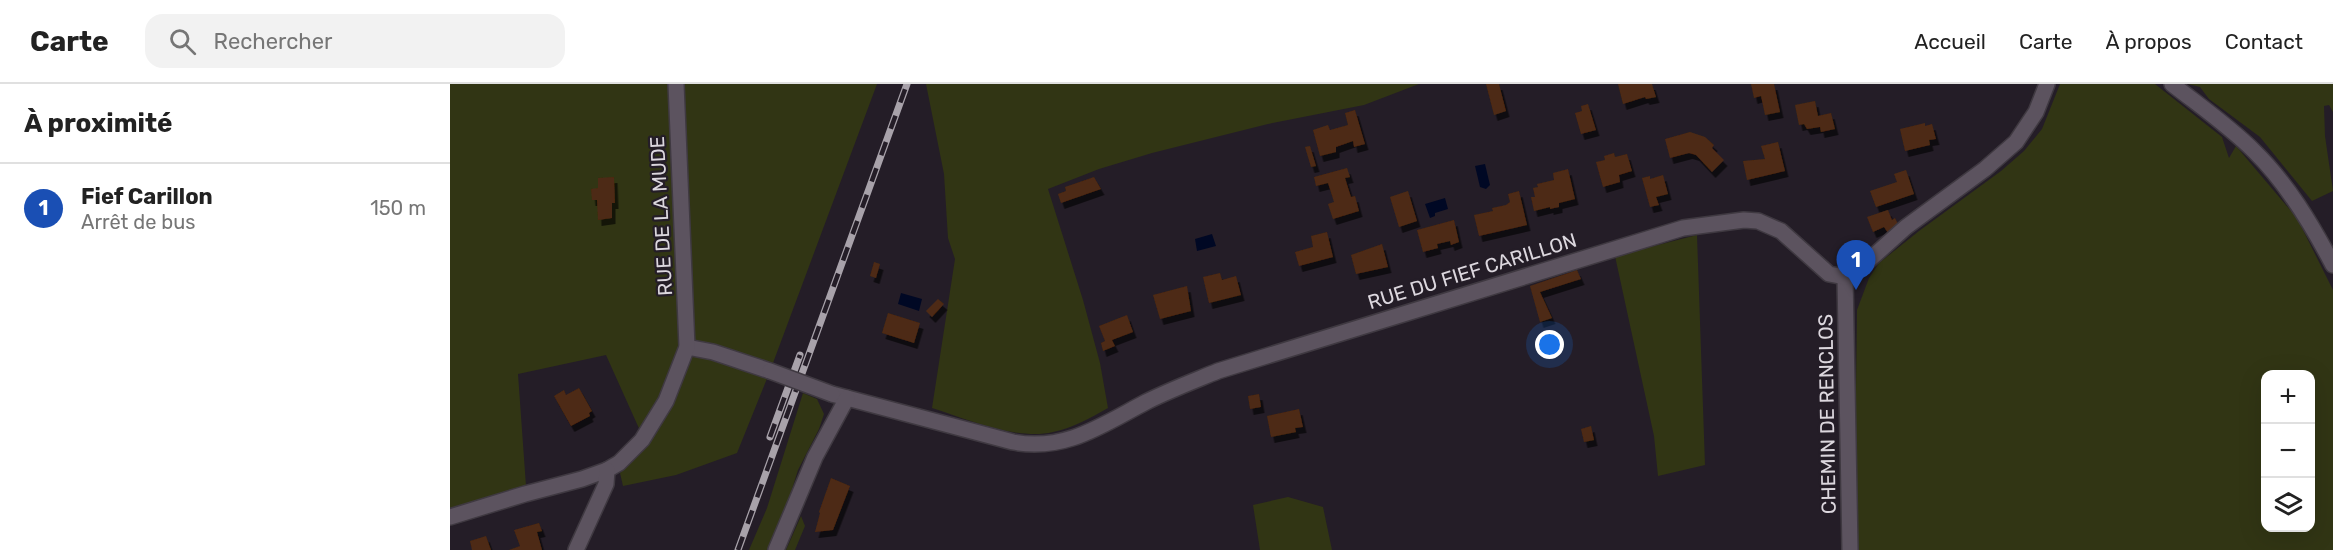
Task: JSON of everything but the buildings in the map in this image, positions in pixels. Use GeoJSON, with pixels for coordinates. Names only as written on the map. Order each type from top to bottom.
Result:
{"type":"FeatureCollection","features":[{"type":"Feature","properties":{"kind":"street","name":"RUE DE LA MUDE"},"geometry":{"type":"LineString","coordinates":[[676,84],[687,346]]}},
{"type":"Feature","properties":{"kind":"street"},"geometry":{"type":"LineString","coordinates":[[1845,277],[1858,270],[1906,227],[2010,148],[2032,120],[2047,84]]}},
{"type":"Feature","properties":{"kind":"street"},"geometry":{"type":"LineString","coordinates":[[2172,84],[2217,118],[2256,153],[2279,179],[2300,209],[2333,265]]}},
{"type":"Feature","properties":{"kind":"street","name":"RUE DU FIEF CARILLON"},"geometry":{"type":"LineString","coordinates":[[687,346],[713,352],[832,394],[1013,442],[1027,445],[1053,444],[1100,427],[1164,393],[1218,371],[1683,228],[1744,219],[1758,221],[1781,231],[1829,274],[1845,277]]}},
{"type":"Feature","properties":{"kind":"street","name":"CHEMIN DE RENCLOS"},"geometry":{"type":"LineString","coordinates":[[1845,277],[1850,550]]}},
{"type":"Feature","properties":{"kind":"street"},"geometry":{"type":"LineString","coordinates":[[450,517],[582,479],[619,463],[642,440],[666,401],[687,346]]}},
{"type":"Feature","properties":{"kind":"street"},"geometry":{"type":"LineString","coordinates":[[776,550],[815,457],[847,398]]}},
{"type":"Feature","properties":{"kind":"street"},"geometry":{"type":"LineString","coordinates":[[576,550],[606,484],[607,470]]}},
{"type":"Feature","properties":{"kind":"green space"},"geometry":{"type":"Polygon","coordinates":[[[450,84],[877,84],[737,453],[676,475],[623,486],[620,473],[646,444],[606,355],[518,374],[526,486],[450,511],[450,84]]]}},
{"type":"Feature","properties":{"kind":"green space"},"geometry":{"type":"Polygon","coordinates":[[[926,84],[1419,84],[1364,105],[1268,124],[1152,153],[1099,169],[1048,189],[1083,300],[1100,363],[1108,408],[1068,428],[1039,434],[1024,434],[992,428],[932,408],[955,259],[948,238],[944,174],[926,84]]]}},
{"type":"Feature","properties":{"kind":"green space"},"geometry":{"type":"Polygon","coordinates":[[[2060,84],[2155,84],[2222,137],[2229,158],[2236,146],[2297,218],[2333,290],[2333,550],[1854,550],[1857,310],[1869,278],[1879,263],[2024,151],[2042,129],[2060,84]]]}},
{"type":"Feature","properties":{"kind":"green space"},"geometry":{"type":"Polygon","coordinates":[[[2188,84],[2333,84],[2333,112],[2329,105],[2324,106],[2325,136],[2333,191],[2312,201],[2260,137],[2209,99],[2200,87],[2188,84]]]}},
{"type":"Feature","properties":{"kind":"green space"},"geometry":{"type":"Polygon","coordinates":[[[1697,235],[1705,465],[1658,476],[1654,436],[1615,256],[1697,235]]]}},
{"type":"Feature","properties":{"kind":"green space"},"geometry":{"type":"Polygon","coordinates":[[[803,393],[817,399],[824,414],[819,429],[798,470],[773,550],[749,550],[767,508],[803,393]]]}},
{"type":"Feature","properties":{"kind":"green space"},"geometry":{"type":"Polygon","coordinates":[[[1288,497],[1323,507],[1332,550],[1260,550],[1253,505],[1288,497]]]}},
{"type":"Feature","properties":{"kind":"green space"},"geometry":{"type":"Polygon","coordinates":[[[801,516],[805,526],[795,550],[786,550],[801,516]]]}},
{"type":"Feature","properties":{"kind":"water"},"geometry":{"type":"Polygon","coordinates":[[[1485,164],[1490,185],[1486,189],[1480,187],[1475,166],[1485,164]]]}},
{"type":"Feature","properties":{"kind":"water"},"geometry":{"type":"Polygon","coordinates":[[[1445,198],[1448,209],[1435,213],[1435,216],[1430,218],[1425,204],[1445,198]]]}},
{"type":"Feature","properties":{"kind":"water"},"geometry":{"type":"Polygon","coordinates":[[[1212,234],[1216,246],[1197,251],[1195,239],[1212,234]]]}},
{"type":"Feature","properties":{"kind":"water"},"geometry":{"type":"Polygon","coordinates":[[[901,293],[922,299],[919,311],[898,304],[901,293]]]}},
{"type":"Feature","properties":{"kind":"railway"},"geometry":{"type":"LineString","coordinates":[[738,550],[907,84]]}},
{"type":"Feature","properties":{"kind":"railway"},"geometry":{"type":"LineString","coordinates":[[770,437],[800,355]]}},
{"type":"Feature","properties":{"kind":"place","name":"Fief Carillon"},"geometry":{"type":"Point","coordinates":[1856,290]}}]}
